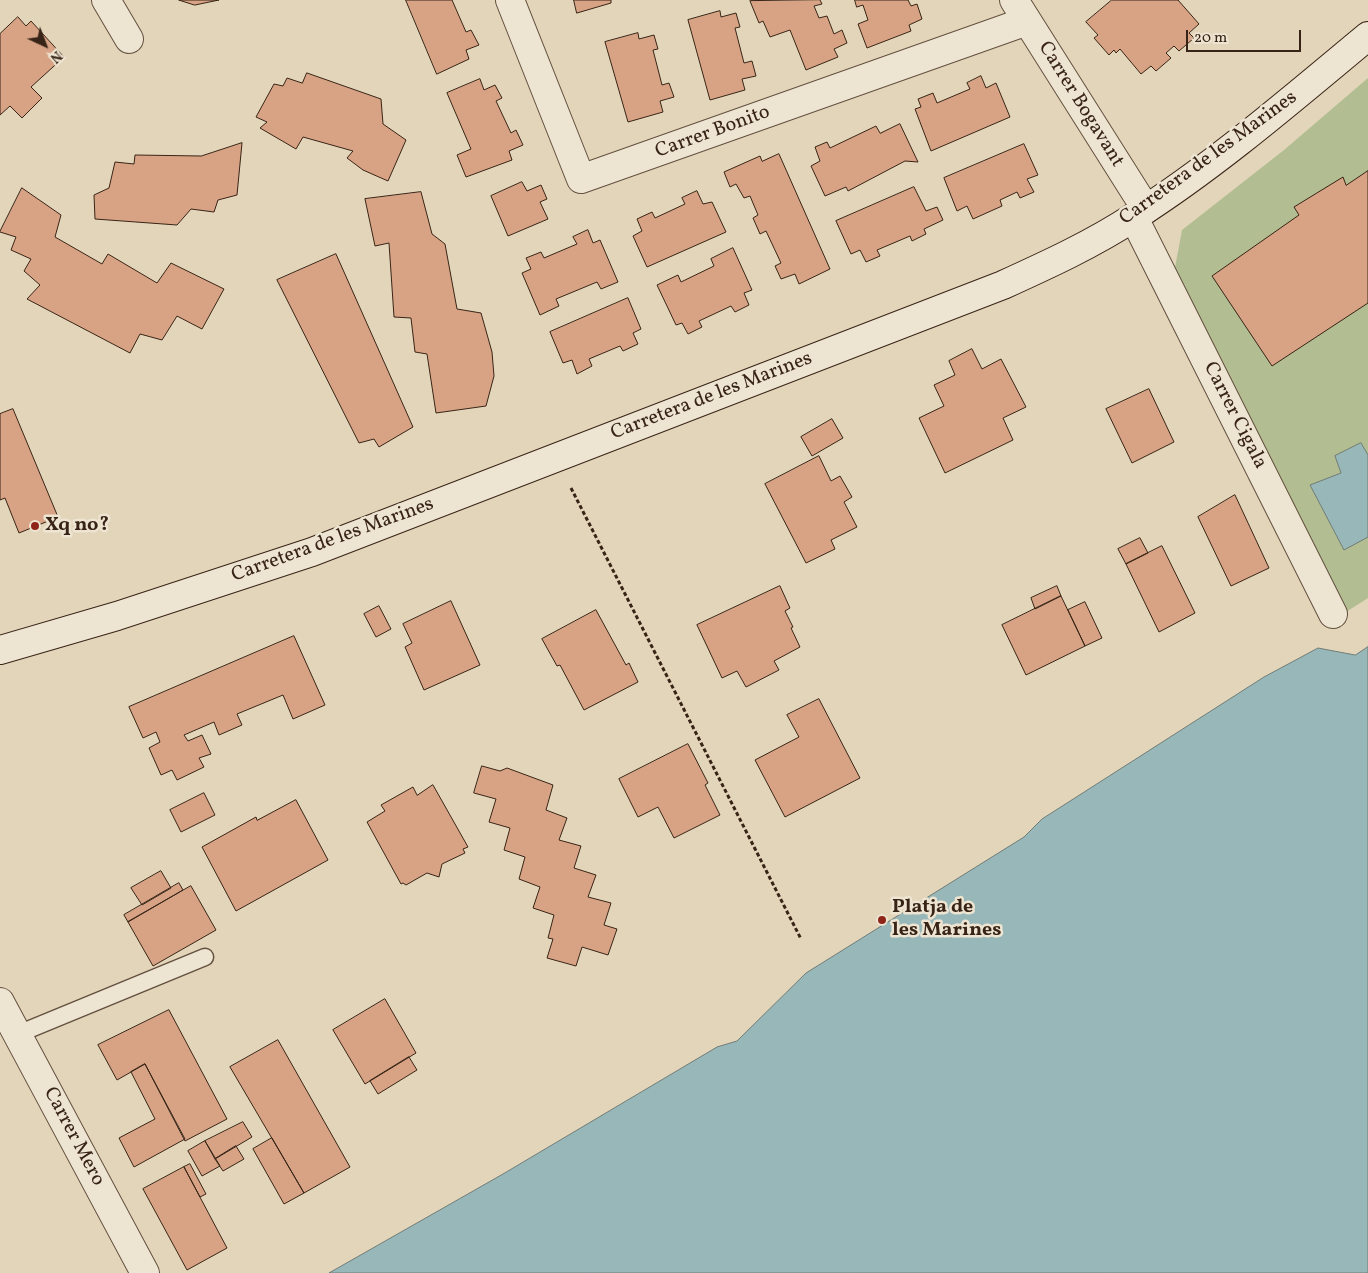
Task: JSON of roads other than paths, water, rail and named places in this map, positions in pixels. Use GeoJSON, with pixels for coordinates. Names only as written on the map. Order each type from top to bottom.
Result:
{"type":"FeatureCollection","features":[{"type":"Feature","properties":{"kind":"street"},"geometry":{"type":"LineString","coordinates":[[106,0],[128,39]]}},
{"type":"Feature","properties":{"kind":"street","name":"Carrer Bonito"},"geometry":{"type":"LineString","coordinates":[[510,0],[581,180],[1021,11]]}},
{"type":"Feature","properties":{"kind":"street","name":"Carrer Bogavant"},"geometry":{"type":"LineString","coordinates":[[1021,11],[1140,213]]}},
{"type":"Feature","properties":{"kind":"street","name":"Carretera de les Marines"},"geometry":{"type":"LineString","coordinates":[[0,650],[117,616],[312,552],[1003,284],[1042,267],[1140,213],[1250,132],[1368,36]]}},
{"type":"Feature","properties":{"kind":"street","name":"Carrer Cigala"},"geometry":{"type":"LineString","coordinates":[[1140,213],[1333,614]]}},
{"type":"Feature","properties":{"kind":"street","name":"Carrer Mero"},"geometry":{"type":"LineString","coordinates":[[0,1002],[145,1273]]}},
{"type":"Feature","properties":{"kind":"lane"},"geometry":{"type":"LineString","coordinates":[[18,1034],[205,957]]}},
{"type":"Feature","properties":{"kind":"water"},"geometry":{"type":"Polygon","coordinates":[[[1361,443],[1368,455],[1368,537],[1344,550],[1310,485],[1341,473],[1335,456],[1361,443]]]}},
{"type":"Feature","properties":{"kind":"water"},"geometry":{"type":"Polygon","coordinates":[[[1368,647],[1368,1273],[329,1273],[503,1174],[717,1047],[737,1041],[806,973],[1024,837],[1042,819],[1264,677],[1318,648],[1355,655],[1368,647]]]}},
{"type":"Feature","properties":{"kind":"place","name":"Xq no?"},"geometry":{"type":"Point","coordinates":[35,526]}},
{"type":"Feature","properties":{"kind":"place","name":"Platja de les Marines"},"geometry":{"type":"Point","coordinates":[882,920]}}]}
